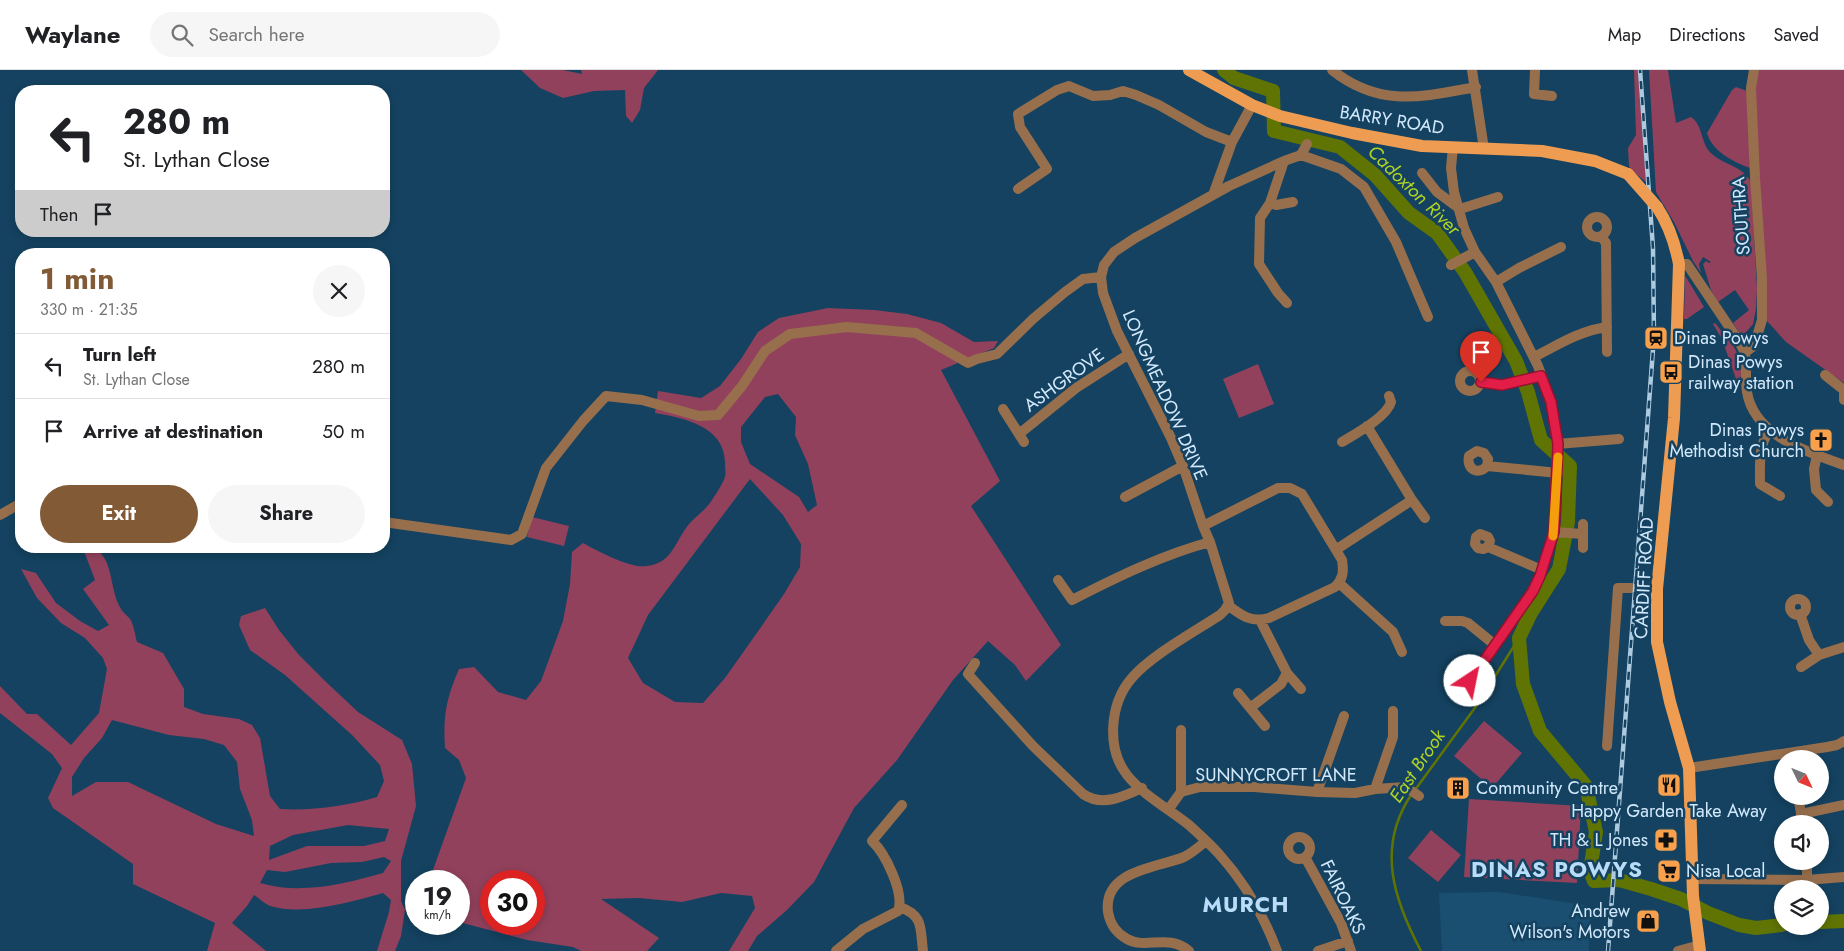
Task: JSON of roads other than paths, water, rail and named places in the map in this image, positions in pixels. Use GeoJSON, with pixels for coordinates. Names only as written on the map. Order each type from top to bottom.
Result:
{"type":"FeatureCollection","features":[{"type":"Feature","properties":{"kind":"main road","name":"BARRY ROAD"},"geometry":{"type":"LineString","coordinates":[[1189,70],[1252,105],[1274,114],[1352,133],[1413,144],[1542,151],[1595,161],[1628,174]]}},
{"type":"Feature","properties":{"kind":"main road","name":"CARDIFF ROAD"},"geometry":{"type":"LineString","coordinates":[[1628,174],[1657,207],[1670,230],[1676,246],[1679,264],[1674,418],[1658,589],[1657,642],[1670,702],[1689,768],[1693,896],[1700,948]]}},
{"type":"Feature","properties":{"kind":"street"},"geometry":{"type":"LineString","coordinates":[[1332,70],[1349,83],[1391,96],[1426,96],[1476,87]]}},
{"type":"Feature","properties":{"kind":"street"},"geometry":{"type":"LineString","coordinates":[[1472,70],[1484,149]]}},
{"type":"Feature","properties":{"kind":"street"},"geometry":{"type":"LineString","coordinates":[[1535,70],[1534,94],[1552,96]]}},
{"type":"Feature","properties":{"kind":"street","name":"SOUTHRA"},"geometry":{"type":"LineString","coordinates":[[1744,353],[1754,346],[1762,320],[1762,279],[1754,178],[1751,88],[1754,70]]}},
{"type":"Feature","properties":{"kind":"street"},"geometry":{"type":"LineString","coordinates":[[1018,189],[1047,169],[1020,127],[1018,114],[1057,90],[1070,86],[1093,96],[1123,92],[1136,95],[1159,105],[1206,132],[1232,142]]}},
{"type":"Feature","properties":{"kind":"street"},"geometry":{"type":"LineString","coordinates":[[1213,195],[1232,142],[1252,105]]}},
{"type":"Feature","properties":{"kind":"street"},"geometry":{"type":"LineString","coordinates":[[1301,155],[1307,144]]}},
{"type":"Feature","properties":{"kind":"street"},"geometry":{"type":"LineString","coordinates":[[1453,146],[1451,168],[1454,192],[1464,228],[1476,252],[1496,282],[1534,358],[1551,402],[1558,444],[1558,473],[1563,533],[1542,570],[1533,591],[1470,681]]}},
{"type":"Feature","properties":{"kind":"street"},"geometry":{"type":"LineString","coordinates":[[390,523],[511,540],[522,534],[546,468],[583,420],[606,396],[642,400],[699,416],[718,415],[742,386],[765,351],[790,334],[847,327],[916,333],[968,363],[997,354],[1065,292],[1083,279],[1101,277],[1108,259],[1123,246],[1213,195],[1284,161],[1301,155],[1341,170],[1364,186],[1396,242],[1428,317]]}},
{"type":"Feature","properties":{"kind":"street"},"geometry":{"type":"LineString","coordinates":[[1284,161],[1270,203],[1260,218],[1259,264],[1287,303]]}},
{"type":"Feature","properties":{"kind":"street"},"geometry":{"type":"LineString","coordinates":[[1422,173],[1438,192],[1460,209]]}},
{"type":"Feature","properties":{"kind":"street"},"geometry":{"type":"LineString","coordinates":[[1460,209],[1498,197]]}},
{"type":"Feature","properties":{"kind":"street"},"geometry":{"type":"LineString","coordinates":[[1270,203],[1276,205],[1293,202]]}},
{"type":"Feature","properties":{"kind":"street"},"geometry":{"type":"LineString","coordinates":[[1601,236],[1606,243],[1607,352]]}},
{"type":"Feature","properties":{"kind":"street"},"geometry":{"type":"LineString","coordinates":[[1496,282],[1561,247]]}},
{"type":"Feature","properties":{"kind":"street"},"geometry":{"type":"LineString","coordinates":[[1451,265],[1476,252]]}},
{"type":"Feature","properties":{"kind":"street"},"geometry":{"type":"LineString","coordinates":[[1679,264],[1687,264],[1691,269],[1738,340],[1744,353],[1748,398],[1762,424],[1785,441],[1817,456],[1844,465]]}},
{"type":"Feature","properties":{"kind":"street","name":"LONGMEADOW DRIVE"},"geometry":{"type":"LineString","coordinates":[[1101,277],[1102,293],[1117,331],[1171,438],[1183,466],[1210,542],[1229,606]]}},
{"type":"Feature","properties":{"kind":"street"},"geometry":{"type":"LineString","coordinates":[[1534,358],[1573,336],[1607,327]]}},
{"type":"Feature","properties":{"kind":"street","name":"ASHGROVE"},"geometry":{"type":"LineString","coordinates":[[1003,409],[1022,438],[1076,388],[1129,354]]}},
{"type":"Feature","properties":{"kind":"street"},"geometry":{"type":"LineString","coordinates":[[1825,375],[1844,390],[1844,400]]}},
{"type":"Feature","properties":{"kind":"street"},"geometry":{"type":"LineString","coordinates":[[1481,382],[1502,385],[1541,376]]}},
{"type":"Feature","properties":{"kind":"street"},"geometry":{"type":"LineString","coordinates":[[1342,442],[1389,409],[1391,402],[1389,396]]}},
{"type":"Feature","properties":{"kind":"street"},"geometry":{"type":"LineString","coordinates":[[1367,426],[1424,518]]}},
{"type":"Feature","properties":{"kind":"street"},"geometry":{"type":"LineString","coordinates":[[1770,430],[1764,437],[1760,456],[1760,484],[1780,496]]}},
{"type":"Feature","properties":{"kind":"street"},"geometry":{"type":"LineString","coordinates":[[1558,444],[1619,439]]}},
{"type":"Feature","properties":{"kind":"street"},"geometry":{"type":"LineString","coordinates":[[1817,456],[1814,469],[1816,490],[1828,502]]}},
{"type":"Feature","properties":{"kind":"street"},"geometry":{"type":"LineString","coordinates":[[1126,497],[1183,466]]}},
{"type":"Feature","properties":{"kind":"street"},"geometry":{"type":"LineString","coordinates":[[1487,466],[1558,473]]}},
{"type":"Feature","properties":{"kind":"street"},"geometry":{"type":"LineString","coordinates":[[1203,526],[1278,488],[1290,488],[1302,494],[1337,549],[1344,570],[1340,583],[1329,591],[1260,620],[1244,617],[1229,606],[1220,615],[1141,669],[1130,680],[1120,698],[1114,720],[1114,740],[1121,764],[1127,774],[1168,810],[1190,826],[1220,855],[1251,898],[1269,931],[1277,951]]}},
{"type":"Feature","properties":{"kind":"street"},"geometry":{"type":"LineString","coordinates":[[1337,549],[1412,500]]}},
{"type":"Feature","properties":{"kind":"street"},"geometry":{"type":"LineString","coordinates":[[0,515],[15,506]]}},
{"type":"Feature","properties":{"kind":"street"},"geometry":{"type":"LineString","coordinates":[[1563,533],[1583,529],[1583,548]]}},
{"type":"Feature","properties":{"kind":"street"},"geometry":{"type":"LineString","coordinates":[[1058,580],[1072,600],[1133,570],[1180,550],[1210,542]]}},
{"type":"Feature","properties":{"kind":"street"},"geometry":{"type":"LineString","coordinates":[[1488,546],[1542,570]]}},
{"type":"Feature","properties":{"kind":"street"},"geometry":{"type":"LineString","coordinates":[[1340,583],[1393,632],[1402,652]]}},
{"type":"Feature","properties":{"kind":"street"},"geometry":{"type":"LineString","coordinates":[[1607,746],[1618,588],[1658,589]]}},
{"type":"Feature","properties":{"kind":"street"},"geometry":{"type":"LineString","coordinates":[[1800,614],[1809,640],[1819,655]]}},
{"type":"Feature","properties":{"kind":"street"},"geometry":{"type":"LineString","coordinates":[[1260,620],[1287,674],[1301,689]]}},
{"type":"Feature","properties":{"kind":"street"},"geometry":{"type":"LineString","coordinates":[[1445,621],[1468,623],[1495,645]]}},
{"type":"Feature","properties":{"kind":"street"},"geometry":{"type":"LineString","coordinates":[[1800,667],[1819,655],[1844,647]]}},
{"type":"Feature","properties":{"kind":"street"},"geometry":{"type":"LineString","coordinates":[[975,663],[968,674],[1033,746],[1087,797],[1105,801],[1130,794],[1142,788]]}},
{"type":"Feature","properties":{"kind":"street"},"geometry":{"type":"LineString","coordinates":[[1250,708],[1281,684],[1287,674]]}},
{"type":"Feature","properties":{"kind":"street"},"geometry":{"type":"LineString","coordinates":[[1238,693],[1265,726]]}},
{"type":"Feature","properties":{"kind":"street"},"geometry":{"type":"LineString","coordinates":[[1375,789],[1393,737],[1393,711]]}},
{"type":"Feature","properties":{"kind":"street"},"geometry":{"type":"LineString","coordinates":[[1317,792],[1344,716]]}},
{"type":"Feature","properties":{"kind":"street"},"geometry":{"type":"LineString","coordinates":[[1181,730],[1181,792]]}},
{"type":"Feature","properties":{"kind":"street"},"geometry":{"type":"LineString","coordinates":[[1816,750],[1837,745],[1844,741]]}},
{"type":"Feature","properties":{"kind":"street"},"geometry":{"type":"LineString","coordinates":[[1689,768],[1774,758]]}},
{"type":"Feature","properties":{"kind":"street","name":"SUNNYCROFT LANE"},"geometry":{"type":"LineString","coordinates":[[1168,810],[1181,792],[1200,786],[1355,793],[1375,789],[1406,787],[1419,796]]}},
{"type":"Feature","properties":{"kind":"street"},"geometry":{"type":"LineString","coordinates":[[836,951],[863,929],[895,914],[900,907],[897,888],[888,861],[872,841],[902,805]]}},
{"type":"Feature","properties":{"kind":"street"},"geometry":{"type":"LineString","coordinates":[[1814,815],[1844,805]]}},
{"type":"Feature","properties":{"kind":"street"},"geometry":{"type":"LineString","coordinates":[[1189,951],[1172,942],[1135,947],[1112,926],[1108,905],[1113,889],[1118,882],[1135,872],[1186,856],[1206,841]]}},
{"type":"Feature","properties":{"kind":"street","name":"FAIROAKS"},"geometry":{"type":"LineString","coordinates":[[1306,857],[1341,923],[1350,946]]}},
{"type":"Feature","properties":{"kind":"street"},"geometry":{"type":"LineString","coordinates":[[1807,870],[1807,880]]}},
{"type":"Feature","properties":{"kind":"street"},"geometry":{"type":"LineString","coordinates":[[1693,879],[1807,880],[1844,877]]}},
{"type":"Feature","properties":{"kind":"street"},"geometry":{"type":"LineString","coordinates":[[900,907],[910,911],[919,920],[923,951]]}},
{"type":"Feature","properties":{"kind":"street"},"geometry":{"type":"LineString","coordinates":[[1318,951],[1350,946]]}},
{"type":"Feature","properties":{"kind":"street"},"geometry":{"type":"LineString","coordinates":[[1678,951],[1700,948]]}},
{"type":"Feature","properties":{"kind":"waterway","name":"Cadoxton River"},"geometry":{"type":"LineString","coordinates":[[1224,70],[1234,78],[1273,91],[1274,131],[1340,147],[1375,175],[1409,213],[1437,233],[1465,272],[1516,361],[1528,392],[1541,440],[1570,466],[1568,522],[1559,569],[1531,613],[1519,638],[1523,684],[1540,731],[1586,786],[1596,832],[1590,871],[1594,881],[1619,880],[1651,889],[1681,899],[1708,913],[1739,925],[1756,928],[1774,926]]}},
{"type":"Feature","properties":{"kind":"waterway","name":"East Brook"},"geometry":{"type":"LineString","coordinates":[[1415,790],[1477,705],[1519,638]]}},
{"type":"Feature","properties":{"kind":"waterway","name":"East Brook"},"geometry":{"type":"LineString","coordinates":[[1411,795],[1400,815],[1394,835],[1392,854],[1393,874],[1403,913],[1421,951]]}},
{"type":"Feature","properties":{"kind":"waterway","name":"Cadoxton River"},"geometry":{"type":"LineString","coordinates":[[1829,922],[1844,921]]}},
{"type":"Feature","properties":{"kind":"railway"},"geometry":{"type":"LineString","coordinates":[[1608,951],[1654,336],[1653,248],[1640,70]]}},
{"type":"Feature","properties":{"kind":"place","name":"Dinas Powys"},"geometry":{"type":"Point","coordinates":[1656,338]}},
{"type":"Feature","properties":{"kind":"place","name":"Dinas Powys railway station"},"geometry":{"type":"Point","coordinates":[1671,372]}},
{"type":"Feature","properties":{"kind":"place","name":"Dinas Powys Methodist Church"},"geometry":{"type":"Point","coordinates":[1821,440]}},
{"type":"Feature","properties":{"kind":"place","name":"Happy Garden Take Away"},"geometry":{"type":"Point","coordinates":[1669,785]}},
{"type":"Feature","properties":{"kind":"place","name":"Community Centre"},"geometry":{"type":"Point","coordinates":[1458,788]}},
{"type":"Feature","properties":{"kind":"place","name":"TH & L Jones"},"geometry":{"type":"Point","coordinates":[1666,840]}},
{"type":"Feature","properties":{"kind":"place","name":"Nisa Local"},"geometry":{"type":"Point","coordinates":[1669,871]}},
{"type":"Feature","properties":{"kind":"place","name":"Andrew Wilson's Motors"},"geometry":{"type":"Point","coordinates":[1648,921]}},
{"type":"Feature","properties":{"kind":"district","name":"DINAS POWYS"},"geometry":{"type":"Point","coordinates":[1557,869]}},
{"type":"Feature","properties":{"kind":"district","name":"MURCH"},"geometry":{"type":"Point","coordinates":[1246,904]}}]}
